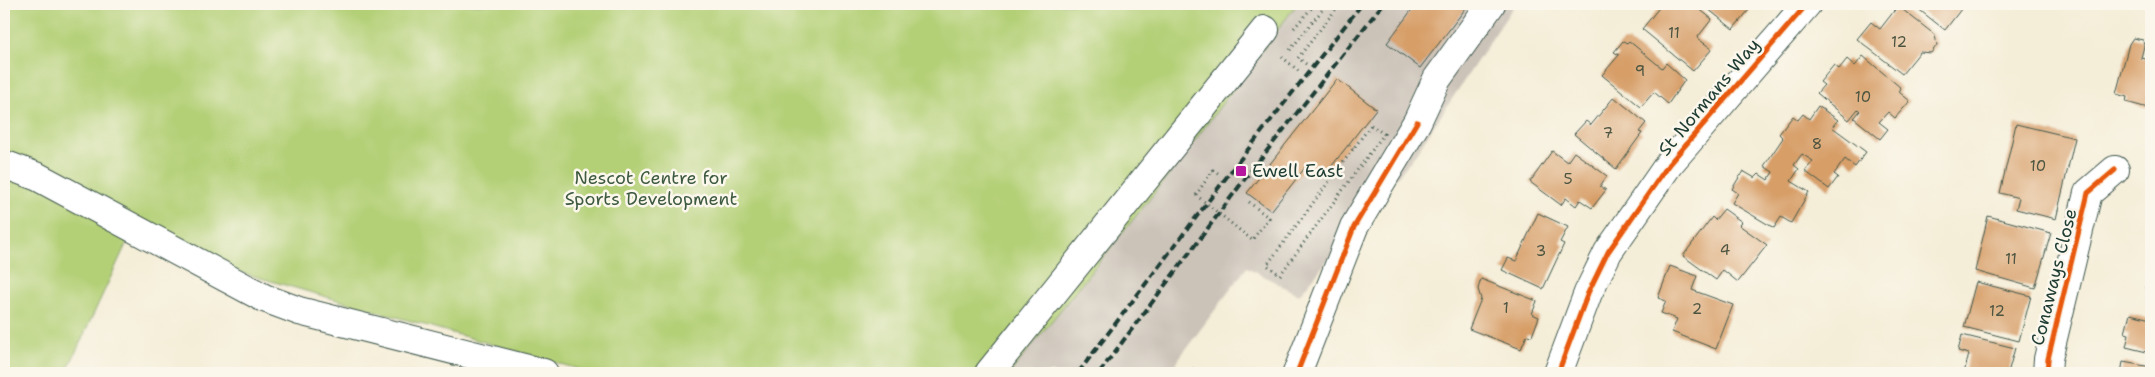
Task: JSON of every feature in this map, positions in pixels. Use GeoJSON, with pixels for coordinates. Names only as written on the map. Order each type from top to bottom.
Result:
{"type":"FeatureCollection","features":[{"type":"Feature","properties":{"kind":"street"},"geometry":{"type":"LineString","coordinates":[[1297,373],[1354,227],[1417,122],[1437,79],[1491,4]]}},
{"type":"Feature","properties":{"kind":"street","name":"St Normans Way"},"geometry":{"type":"LineString","coordinates":[[1558,373],[1588,293],[1608,252],[1669,164],[1807,4]]}},
{"type":"Feature","properties":{"kind":"street"},"geometry":{"type":"LineString","coordinates":[[989,373],[1270,41]]}},
{"type":"Feature","properties":{"kind":"street"},"geometry":{"type":"LineString","coordinates":[[4,166],[9,166],[38,177],[264,298],[299,312],[544,373]]}},
{"type":"Feature","properties":{"kind":"street","name":"Conaways Close"},"geometry":{"type":"LineString","coordinates":[[2047,373],[2048,359],[2088,193],[2116,170]]}},
{"type":"Feature","properties":{"kind":"path"},"geometry":{"type":"LineString","coordinates":[[1286,47],[1290,50],[1327,4]]}},
{"type":"Feature","properties":{"kind":"path"},"geometry":{"type":"LineString","coordinates":[[1306,64],[1298,58],[1340,4]]}},
{"type":"Feature","properties":{"kind":"path"},"geometry":{"type":"LineString","coordinates":[[1270,41],[1300,72]]}},
{"type":"Feature","properties":{"kind":"path"},"geometry":{"type":"LineString","coordinates":[[1371,125],[1267,265],[1280,275],[1380,140]]}},
{"type":"Feature","properties":{"kind":"path"},"geometry":{"type":"LineString","coordinates":[[1349,145],[1354,149]]}},
{"type":"Feature","properties":{"kind":"path"},"geometry":{"type":"LineString","coordinates":[[1221,175],[1213,170],[1196,195],[1252,240],[1269,218],[1248,202]]}},
{"type":"Feature","properties":{"kind":"shaded area"},"geometry":{"type":"Polygon","coordinates":[[[1297,4],[1515,4],[1412,159],[1299,295],[1247,267],[1168,373],[1010,373],[1168,176],[1297,4]]]}},
{"type":"Feature","properties":{"kind":"green space","name":"Nescot Centre for Sports Development"},"geometry":{"type":"Polygon","coordinates":[[[4,4],[1297,4],[1168,176],[1010,373],[592,373],[128,240],[66,373],[4,373],[4,4]]]}},
{"type":"Feature","properties":{"kind":"building"},"geometry":{"type":"Polygon","coordinates":[[[1416,4],[1469,4],[1420,68],[1387,43],[1416,4]]]}},
{"type":"Feature","properties":{"kind":"building"},"geometry":{"type":"Polygon","coordinates":[[[1662,4],[1693,4],[1712,19],[1697,38],[1712,49],[1693,71],[1642,29],[1662,4]]]}},
{"type":"Feature","properties":{"kind":"building"},"geometry":{"type":"Polygon","coordinates":[[[1702,4],[1754,4],[1733,29],[1702,4]]]}},
{"type":"Feature","properties":{"kind":"building"},"geometry":{"type":"Polygon","coordinates":[[[1912,4],[1965,4],[1945,30],[1912,4]]]}},
{"type":"Feature","properties":{"kind":"building"},"geometry":{"type":"Polygon","coordinates":[[[1898,6],[1935,35],[1937,45],[1931,53],[1920,52],[1902,74],[1857,39],[1871,22],[1880,29],[1898,6]]]}},
{"type":"Feature","properties":{"kind":"building"},"geometry":{"type":"Polygon","coordinates":[[[2133,38],[2143,40],[2144,46],[2141,58],[2151,60],[2151,95],[2148,108],[2126,102],[2127,97],[2116,94],[2129,44],[2133,38]]]}},
{"type":"Feature","properties":{"kind":"building"},"geometry":{"type":"Polygon","coordinates":[[[1623,41],[1627,43],[1629,41],[1662,68],[1666,63],[1685,80],[1668,104],[1654,92],[1641,107],[1602,75],[1619,55],[1614,52],[1623,41]]]}},
{"type":"Feature","properties":{"kind":"building"},"geometry":{"type":"Polygon","coordinates":[[[1863,56],[1901,88],[1899,92],[1910,101],[1895,118],[1888,112],[1879,122],[1888,129],[1880,139],[1854,118],[1860,111],[1858,109],[1849,120],[1817,93],[1824,85],[1820,82],[1834,65],[1839,69],[1847,59],[1855,66],[1863,56]]]}},
{"type":"Feature","properties":{"kind":"building"},"geometry":{"type":"Polygon","coordinates":[[[1337,79],[1376,109],[1324,176],[1308,164],[1271,211],[1247,193],[1337,79]]]}},
{"type":"Feature","properties":{"kind":"building"},"geometry":{"type":"Polygon","coordinates":[[[1614,97],[1646,123],[1639,132],[1642,133],[1616,169],[1574,134],[1586,121],[1591,125],[1614,97]]]}},
{"type":"Feature","properties":{"kind":"building"},"geometry":{"type":"Polygon","coordinates":[[[1818,106],[1838,120],[1832,127],[1866,152],[1855,167],[1845,159],[1834,174],[1838,177],[1829,189],[1805,171],[1813,161],[1802,154],[1794,165],[1799,169],[1791,181],[1809,192],[1791,223],[1781,217],[1774,228],[1732,203],[1738,193],[1732,189],[1743,171],[1755,178],[1759,174],[1768,180],[1773,172],[1764,166],[1783,138],[1779,134],[1793,116],[1798,120],[1803,114],[1809,119],[1818,106]]]}},
{"type":"Feature","properties":{"kind":"building"},"geometry":{"type":"Polygon","coordinates":[[[2016,124],[2075,138],[2056,219],[2016,209],[2019,198],[2000,193],[2016,124]]]}},
{"type":"Feature","properties":{"kind":"building"},"geometry":{"type":"Polygon","coordinates":[[[1552,151],[1567,162],[1574,152],[1607,176],[1600,186],[1606,190],[1592,208],[1580,200],[1576,206],[1566,198],[1561,205],[1530,182],[1552,151]]]}},
{"type":"Feature","properties":{"kind":"building"},"geometry":{"type":"Polygon","coordinates":[[[1724,209],[1742,222],[1739,225],[1767,245],[1738,282],[1723,270],[1716,280],[1683,256],[1712,217],[1715,220],[1724,209]]]}},
{"type":"Feature","properties":{"kind":"building"},"geometry":{"type":"Polygon","coordinates":[[[1538,213],[1568,227],[1560,242],[1564,244],[1543,289],[1502,270],[1508,258],[1516,261],[1538,213]]]}},
{"type":"Feature","properties":{"kind":"building"},"geometry":{"type":"Polygon","coordinates":[[[1988,216],[2051,233],[2035,288],[1975,271],[1988,216]]]}},
{"type":"Feature","properties":{"kind":"building"},"geometry":{"type":"Polygon","coordinates":[[[1670,266],[1697,276],[1692,290],[1733,305],[1716,349],[1672,332],[1677,319],[1661,313],[1666,301],[1658,298],[1670,266]]]}},
{"type":"Feature","properties":{"kind":"building"},"geometry":{"type":"Polygon","coordinates":[[[2151,270],[2151,290],[2146,288],[2151,270]]]}},
{"type":"Feature","properties":{"kind":"building"},"geometry":{"type":"Polygon","coordinates":[[[1481,279],[1537,301],[1532,314],[1539,317],[1532,336],[1527,335],[1521,349],[1469,329],[1481,299],[1478,289],[1481,279]]]}},
{"type":"Feature","properties":{"kind":"building"},"geometry":{"type":"Polygon","coordinates":[[[1976,282],[2031,296],[2019,341],[1964,327],[1976,282]]]}},
{"type":"Feature","properties":{"kind":"building"},"geometry":{"type":"Polygon","coordinates":[[[2151,290],[2151,301],[2148,300],[2151,290]]]}},
{"type":"Feature","properties":{"kind":"building"},"geometry":{"type":"Polygon","coordinates":[[[2130,314],[2151,319],[2151,353],[2126,347],[2129,334],[2125,333],[2130,314]]]}},
{"type":"Feature","properties":{"kind":"building"},"geometry":{"type":"Polygon","coordinates":[[[1962,335],[2015,348],[2008,373],[1964,373],[1969,354],[1958,351],[1962,335]]]}},
{"type":"Feature","properties":{"kind":"building"},"geometry":{"type":"Polygon","coordinates":[[[2123,362],[2151,367],[2151,373],[2121,373],[2123,362]]]}},
{"type":"Feature","properties":{"kind":"building"},"geometry":{"type":"Polygon","coordinates":[[[1192,368],[1209,373],[1191,373],[1192,368]]]}},
{"type":"Feature","properties":{"kind":"railway"},"geometry":{"type":"LineString","coordinates":[[1078,373],[1235,166],[1362,4]]}},
{"type":"Feature","properties":{"kind":"railway"},"geometry":{"type":"LineString","coordinates":[[1099,373],[1247,176],[1383,4]]}},
{"type":"Feature","properties":{"kind":"cycle path"},"geometry":{"type":"LineString","coordinates":[[1558,373],[1588,293],[1608,252],[1669,164],[1807,4]]}},
{"type":"Feature","properties":{"kind":"cycle path"},"geometry":{"type":"LineString","coordinates":[[1297,373],[1354,227],[1417,122]]}},
{"type":"Feature","properties":{"kind":"cycle path"},"geometry":{"type":"LineString","coordinates":[[2047,373],[2048,359],[2088,193],[2115,170]]}},
{"type":"Feature","properties":{"kind":"place","name":"Ewell East"},"geometry":{"type":"Point","coordinates":[1241,171]}}]}
